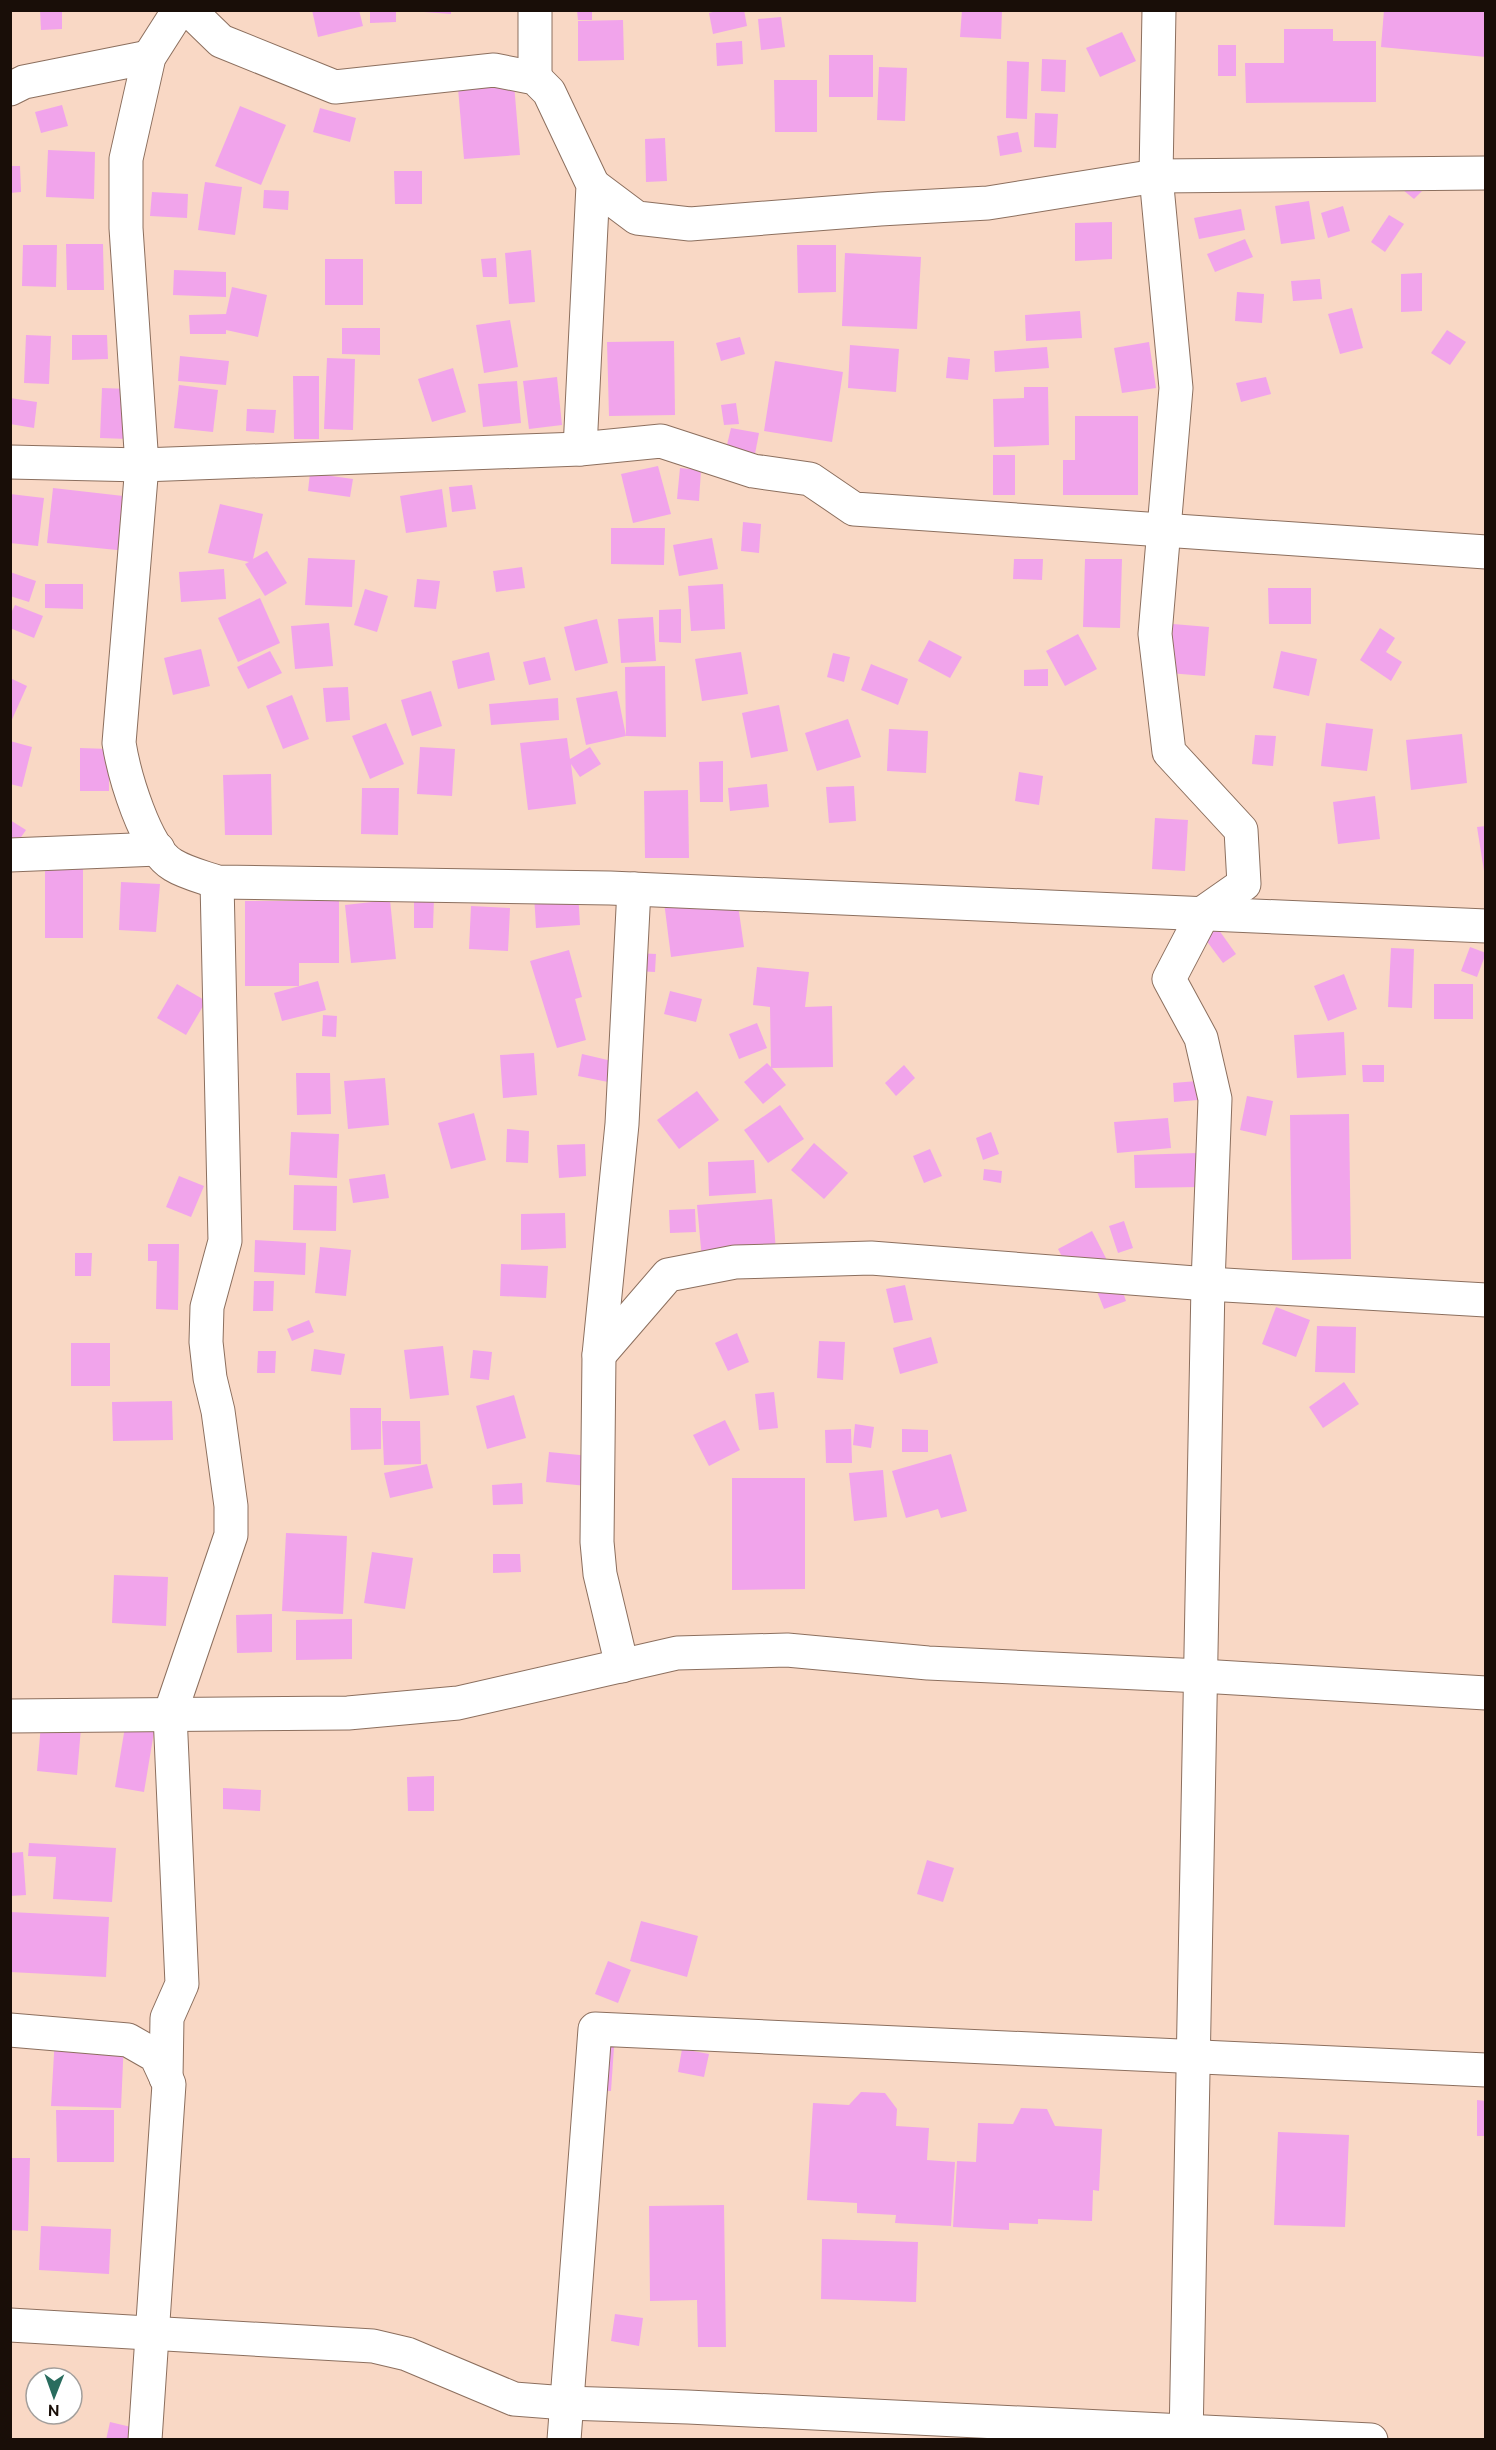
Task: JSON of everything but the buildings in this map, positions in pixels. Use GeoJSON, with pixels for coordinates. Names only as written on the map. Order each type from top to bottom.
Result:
{"type":"FeatureCollection","features":[{"type":"Feature","properties":{"kind":"street"},"geometry":{"type":"LineString","coordinates":[[179,10],[149,57],[126,159],[126,228],[142,465],[119,743],[122,765],[138,815],[158,849],[172,865],[217,882],[634,889],[1485,926]]}},
{"type":"Feature","properties":{"kind":"street"},"geometry":{"type":"LineString","coordinates":[[189,10],[221,41],[335,87],[494,70],[535,78],[549,92],[593,185],[637,218],[690,224],[988,203],[1156,176],[1485,173]]}},
{"type":"Feature","properties":{"kind":"street"},"geometry":{"type":"LineString","coordinates":[[535,10],[535,78]]}},
{"type":"Feature","properties":{"kind":"street"},"geometry":{"type":"LineString","coordinates":[[1159,10],[1156,176],[1176,388],[1155,634],[1169,752],[1241,830],[1244,884],[1204,912],[1169,979],[1201,1038],[1215,1099],[1208,1284],[1186,2434]]}},
{"type":"Feature","properties":{"kind":"street"},"geometry":{"type":"LineString","coordinates":[[10,89],[24,82],[149,57]]}},
{"type":"Feature","properties":{"kind":"street"},"geometry":{"type":"LineString","coordinates":[[580,449],[593,185]]}},
{"type":"Feature","properties":{"kind":"street"},"geometry":{"type":"LineString","coordinates":[[10,462],[142,465],[580,449],[662,441],[753,471],[810,479],[854,509],[1485,552]]}},
{"type":"Feature","properties":{"kind":"street"},"geometry":{"type":"LineString","coordinates":[[10,855],[158,849]]}},
{"type":"Feature","properties":{"kind":"street"},"geometry":{"type":"LineString","coordinates":[[166,2078],[167,2018],[182,1984],[170,1714],[231,1534],[231,1506],[206,1342],[207,1307],[225,1241],[217,882]]}},
{"type":"Feature","properties":{"kind":"street"},"geometry":{"type":"LineString","coordinates":[[622,1666],[600,1574],[597,1542],[599,1355],[622,1124],[634,889]]}},
{"type":"Feature","properties":{"kind":"street"},"geometry":{"type":"LineString","coordinates":[[599,1355],[668,1275],[735,1262],[871,1258],[1208,1284],[1485,1300]]}},
{"type":"Feature","properties":{"kind":"street"},"geometry":{"type":"LineString","coordinates":[[10,1716],[348,1713],[458,1703],[677,1653],[787,1650],[928,1663],[1485,1693]]}},
{"type":"Feature","properties":{"kind":"street"},"geometry":{"type":"LineString","coordinates":[[564,2439],[595,2029],[1485,2070]]}},
{"type":"Feature","properties":{"kind":"street"},"geometry":{"type":"LineString","coordinates":[[10,2030],[128,2040],[156,2056],[169,2084],[154,2333],[145,2439]]}},
{"type":"Feature","properties":{"kind":"street"},"geometry":{"type":"LineString","coordinates":[[10,2325],[373,2346],[407,2354],[514,2399],[1186,2434],[1371,2439]]}}]}
